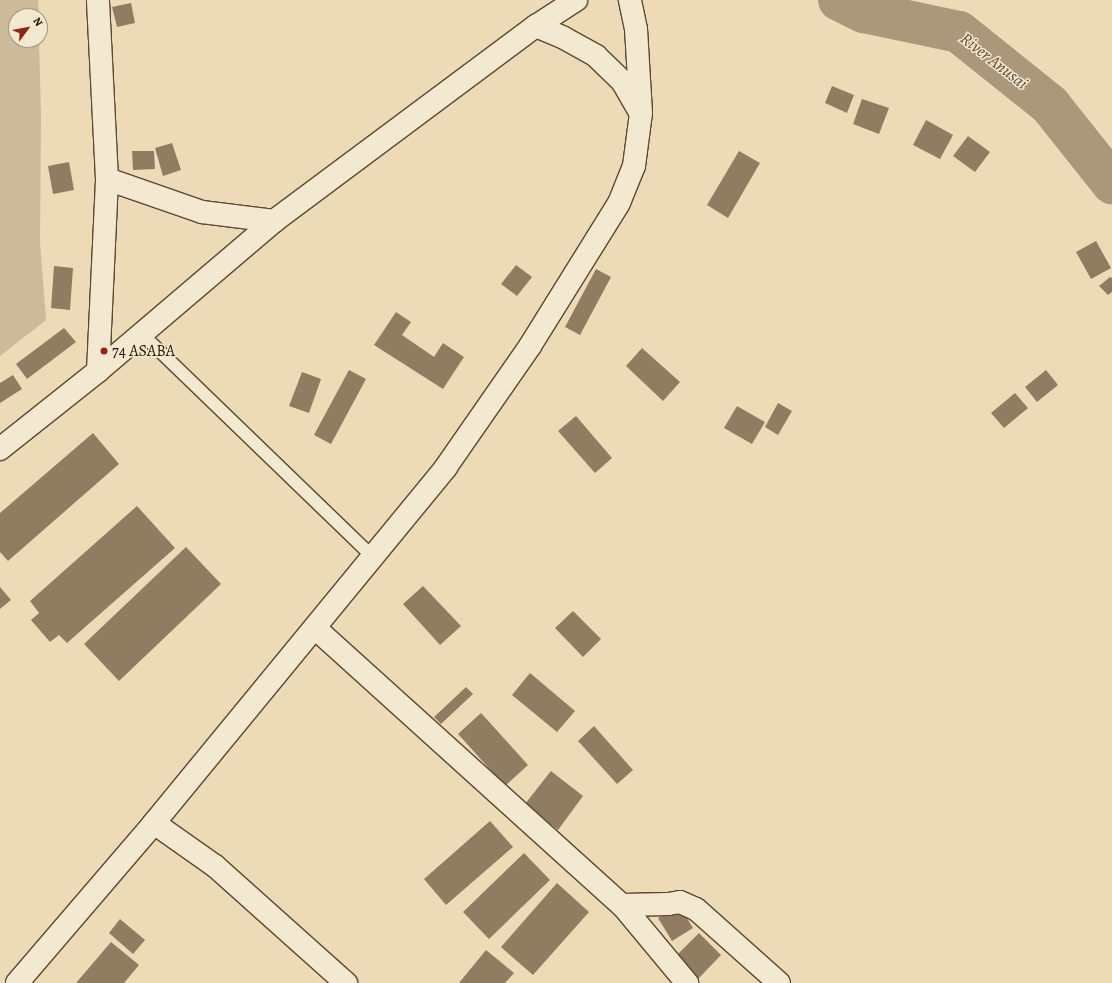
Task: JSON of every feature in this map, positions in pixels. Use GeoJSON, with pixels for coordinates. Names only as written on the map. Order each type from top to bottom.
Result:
{"type":"FeatureCollection","features":[{"type":"Feature","properties":{"kind":"street"},"geometry":{"type":"LineString","coordinates":[[98,0],[107,179],[98,371]]}},
{"type":"Feature","properties":{"kind":"street"},"geometry":{"type":"LineString","coordinates":[[0,449],[98,371],[274,221],[536,26],[576,0]]}},
{"type":"Feature","properties":{"kind":"street"},"geometry":{"type":"LineString","coordinates":[[17,983],[154,823],[373,557],[455,454],[530,346],[619,203],[634,166],[641,114],[636,29],[630,0]]}},
{"type":"Feature","properties":{"kind":"street"},"geometry":{"type":"LineString","coordinates":[[536,26],[564,38],[596,56],[622,81],[641,114]]}},
{"type":"Feature","properties":{"kind":"street"},"geometry":{"type":"LineString","coordinates":[[107,179],[202,212],[274,221]]}},
{"type":"Feature","properties":{"kind":"street"},"geometry":{"type":"LineString","coordinates":[[315,628],[622,905],[687,983]]}},
{"type":"Feature","properties":{"kind":"street"},"geometry":{"type":"LineString","coordinates":[[154,823],[215,866],[346,983]]}},
{"type":"Feature","properties":{"kind":"street"},"geometry":{"type":"LineString","coordinates":[[622,905],[668,904],[680,902],[696,909],[779,983]]}},
{"type":"Feature","properties":{"kind":"lane"},"geometry":{"type":"LineString","coordinates":[[142,334],[373,557]]}},
{"type":"Feature","properties":{"kind":"shaded area"},"geometry":{"type":"Polygon","coordinates":[[[0,0],[38,0],[38,8],[8,8],[8,48],[39,48],[41,116],[40,242],[46,320],[0,356],[0,0]]]}},
{"type":"Feature","properties":{"kind":"building"},"geometry":{"type":"Polygon","coordinates":[[[131,3],[135,23],[117,27],[112,7],[131,3]]]}},
{"type":"Feature","properties":{"kind":"building"},"geometry":{"type":"Polygon","coordinates":[[[832,86],[854,95],[847,113],[825,103],[832,86]]]}},
{"type":"Feature","properties":{"kind":"building"},"geometry":{"type":"Polygon","coordinates":[[[862,99],[889,108],[879,134],[853,124],[862,99]]]}},
{"type":"Feature","properties":{"kind":"building"},"geometry":{"type":"Polygon","coordinates":[[[926,120],[953,135],[940,159],[913,145],[926,120]]]}},
{"type":"Feature","properties":{"kind":"building"},"geometry":{"type":"Polygon","coordinates":[[[968,136],[990,152],[975,172],[953,156],[968,136]]]}},
{"type":"Feature","properties":{"kind":"building"},"geometry":{"type":"Polygon","coordinates":[[[172,143],[181,170],[163,176],[155,148],[172,143]]]}},
{"type":"Feature","properties":{"kind":"building"},"geometry":{"type":"Polygon","coordinates":[[[132,151],[154,151],[155,169],[133,170],[132,151]]]}},
{"type":"Feature","properties":{"kind":"building"},"geometry":{"type":"Polygon","coordinates":[[[739,151],[760,163],[728,218],[707,205],[739,151]]]}},
{"type":"Feature","properties":{"kind":"building"},"geometry":{"type":"Polygon","coordinates":[[[69,162],[74,190],[53,194],[48,166],[69,162]]]}},
{"type":"Feature","properties":{"kind":"building"},"geometry":{"type":"Polygon","coordinates":[[[1096,241],[1111,268],[1091,279],[1076,252],[1096,241]]]}},
{"type":"Feature","properties":{"kind":"building"},"geometry":{"type":"Polygon","coordinates":[[[516,265],[532,277],[517,296],[501,284],[516,265]]]}},
{"type":"Feature","properties":{"kind":"building"},"geometry":{"type":"Polygon","coordinates":[[[54,266],[73,268],[70,310],[51,308],[54,266]]]}},
{"type":"Feature","properties":{"kind":"building"},"geometry":{"type":"Polygon","coordinates":[[[596,269],[611,277],[580,335],[565,327],[596,269]]]}},
{"type":"Feature","properties":{"kind":"building"},"geometry":{"type":"Polygon","coordinates":[[[1110,277],[1112,278],[1112,292],[1108,295],[1099,286],[1110,277]]]}},
{"type":"Feature","properties":{"kind":"building"},"geometry":{"type":"Polygon","coordinates":[[[396,312],[411,322],[402,335],[434,357],[443,343],[464,357],[443,389],[374,345],[396,312]]]}},
{"type":"Feature","properties":{"kind":"building"},"geometry":{"type":"Polygon","coordinates":[[[64,328],[76,342],[27,379],[16,364],[64,328]]]}},
{"type":"Feature","properties":{"kind":"building"},"geometry":{"type":"Polygon","coordinates":[[[642,348],[680,382],[663,401],[626,366],[642,348]]]}},
{"type":"Feature","properties":{"kind":"building"},"geometry":{"type":"Polygon","coordinates":[[[349,370],[366,379],[331,444],[314,435],[349,370]]]}},
{"type":"Feature","properties":{"kind":"building"},"geometry":{"type":"Polygon","coordinates":[[[1046,370],[1058,385],[1037,402],[1025,387],[1046,370]]]}},
{"type":"Feature","properties":{"kind":"building"},"geometry":{"type":"Polygon","coordinates":[[[302,372],[321,379],[309,413],[289,406],[302,372]]]}},
{"type":"Feature","properties":{"kind":"building"},"geometry":{"type":"Polygon","coordinates":[[[13,375],[22,389],[0,403],[0,383],[13,375]]]}},
{"type":"Feature","properties":{"kind":"building"},"geometry":{"type":"Polygon","coordinates":[[[1015,393],[1028,408],[1004,428],[991,413],[1015,393]]]}},
{"type":"Feature","properties":{"kind":"building"},"geometry":{"type":"Polygon","coordinates":[[[778,403],[792,411],[778,435],[765,427],[778,403]]]}},
{"type":"Feature","properties":{"kind":"building"},"geometry":{"type":"Polygon","coordinates":[[[737,406],[765,422],[752,444],[724,428],[737,406]]]}},
{"type":"Feature","properties":{"kind":"building"},"geometry":{"type":"Polygon","coordinates":[[[576,416],[612,458],[595,473],[558,431],[576,416]]]}},
{"type":"Feature","properties":{"kind":"building"},"geometry":{"type":"Polygon","coordinates":[[[93,433],[119,464],[8,561],[0,552],[0,513],[93,433]]]}},
{"type":"Feature","properties":{"kind":"building"},"geometry":{"type":"Polygon","coordinates":[[[137,506],[175,548],[67,643],[59,635],[50,642],[31,620],[39,613],[30,601],[137,506]]]}},
{"type":"Feature","properties":{"kind":"building"},"geometry":{"type":"Polygon","coordinates":[[[186,547],[221,584],[119,681],[84,644],[186,547]]]}},
{"type":"Feature","properties":{"kind":"building"},"geometry":{"type":"Polygon","coordinates":[[[423,586],[461,626],[440,645],[403,604],[423,586]]]}},
{"type":"Feature","properties":{"kind":"building"},"geometry":{"type":"Polygon","coordinates":[[[0,587],[11,600],[0,609],[0,587]]]}},
{"type":"Feature","properties":{"kind":"building"},"geometry":{"type":"Polygon","coordinates":[[[573,611],[601,639],[583,657],[555,628],[573,611]]]}},
{"type":"Feature","properties":{"kind":"building"},"geometry":{"type":"Polygon","coordinates":[[[530,673],[575,711],[557,732],[512,695],[530,673]]]}},
{"type":"Feature","properties":{"kind":"building"},"geometry":{"type":"Polygon","coordinates":[[[466,687],[473,694],[441,724],[434,717],[466,687]]]}},
{"type":"Feature","properties":{"kind":"building"},"geometry":{"type":"Polygon","coordinates":[[[481,713],[528,765],[505,786],[458,734],[481,713]]]}},
{"type":"Feature","properties":{"kind":"building"},"geometry":{"type":"Polygon","coordinates":[[[594,726],[633,770],[617,784],[578,741],[594,726]]]}},
{"type":"Feature","properties":{"kind":"building"},"geometry":{"type":"Polygon","coordinates":[[[551,771],[583,796],[558,830],[525,804],[551,771]]]}},
{"type":"Feature","properties":{"kind":"building"},"geometry":{"type":"Polygon","coordinates":[[[490,821],[513,847],[446,905],[424,879],[490,821]]]}},
{"type":"Feature","properties":{"kind":"building"},"geometry":{"type":"Polygon","coordinates":[[[524,853],[550,880],[489,939],[463,912],[524,853]]]}},
{"type":"Feature","properties":{"kind":"building"},"geometry":{"type":"Polygon","coordinates":[[[557,883],[589,912],[533,975],[501,947],[557,883]]]}},
{"type":"Feature","properties":{"kind":"building"},"geometry":{"type":"Polygon","coordinates":[[[679,905],[693,928],[672,941],[658,918],[679,905]]]}},
{"type":"Feature","properties":{"kind":"building"},"geometry":{"type":"Polygon","coordinates":[[[120,919],[145,940],[133,954],[109,933],[120,919]]]}},
{"type":"Feature","properties":{"kind":"building"},"geometry":{"type":"Polygon","coordinates":[[[699,933],[721,955],[698,979],[675,957],[699,933]]]}},
{"type":"Feature","properties":{"kind":"building"},"geometry":{"type":"Polygon","coordinates":[[[111,942],[139,965],[124,983],[76,983],[111,942]]]}},
{"type":"Feature","properties":{"kind":"building"},"geometry":{"type":"Polygon","coordinates":[[[486,950],[514,973],[505,983],[459,983],[486,950]]]}},
{"type":"Feature","properties":{"kind":"waterway","name":"River Anusai"},"geometry":{"type":"LineString","coordinates":[[839,0],[864,12],[959,32],[1050,105],[1112,183]]}},
{"type":"Feature","properties":{"kind":"place","name":"74 ASABA"},"geometry":{"type":"Point","coordinates":[104,351]}}]}
